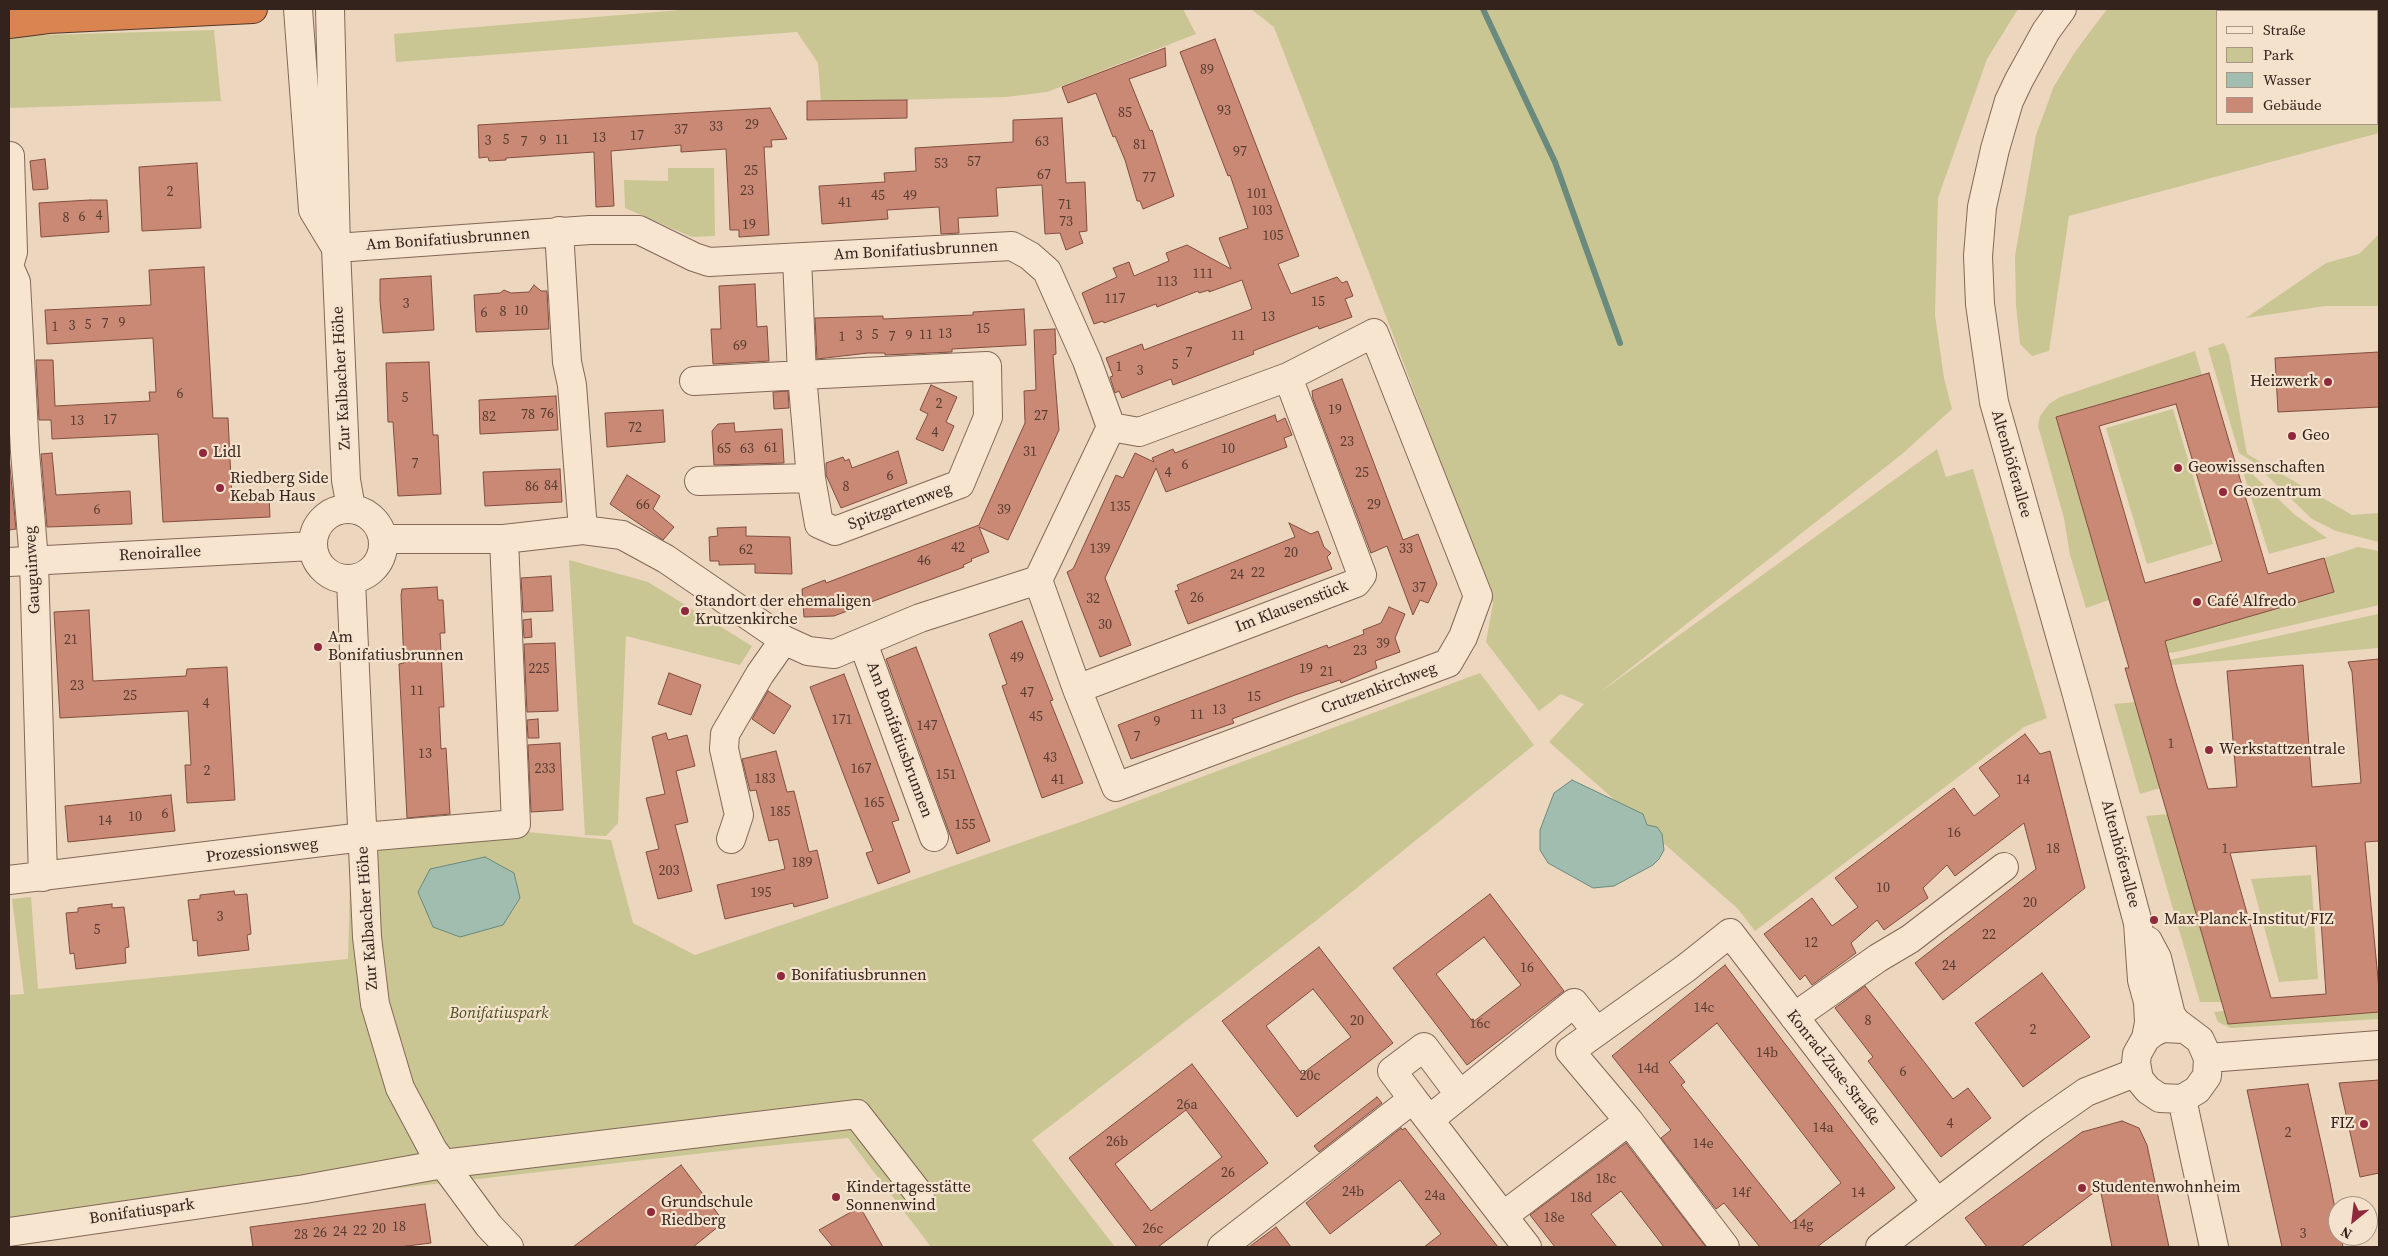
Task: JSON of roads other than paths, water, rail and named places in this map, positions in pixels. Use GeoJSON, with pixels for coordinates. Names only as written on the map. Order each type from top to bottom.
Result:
{"type":"FeatureCollection","features":[{"type":"Feature","properties":{"kind":"highway"},"geometry":{"type":"LineString","coordinates":[[9,24],[48,20],[253,9]]}},
{"type":"Feature","properties":{"kind":"street","name":"Zur Kalbacher Höhe"},"geometry":{"type":"LineString","coordinates":[[298,9],[312,210],[336,248]]}},
{"type":"Feature","properties":{"kind":"street","name":"Zur Kalbacher Höhe"},"geometry":{"type":"LineString","coordinates":[[330,9],[336,248],[346,480],[351,508]]}},
{"type":"Feature","properties":{"kind":"street","name":"Altenhöferallee"},"geometry":{"type":"LineString","coordinates":[[2062,9],[2046,31],[2018,80],[2009,101],[1995,150],[1982,207],[1978,256],[1980,304],[1994,402],[2077,696],[2138,922],[2142,980],[2148,1002],[2149,1023],[2146,1038],[2137,1054],[2137,1072]]}},
{"type":"Feature","properties":{"kind":"street"},"geometry":{"type":"LineString","coordinates":[[9,266],[13,252],[10,156]]}},
{"type":"Feature","properties":{"kind":"street","name":"Am Bonifatiusbrunnen"},"geometry":{"type":"LineString","coordinates":[[336,248],[559,231],[639,230],[694,257],[709,262],[1012,246],[1030,256],[1047,271],[1087,361],[1111,427]]}},
{"type":"Feature","properties":{"kind":"street"},"geometry":{"type":"LineString","coordinates":[[559,231],[567,362],[572,386],[583,530]]}},
{"type":"Feature","properties":{"kind":"street","name":"Spitzgartenweg"},"geometry":{"type":"LineString","coordinates":[[694,381],[802,375],[988,366],[988,418],[960,484],[835,531],[819,524],[811,478],[802,375],[797,258]]}},
{"type":"Feature","properties":{"kind":"street","name":"Gauguinweg"},"geometry":{"type":"LineString","coordinates":[[9,266],[16,282],[25,452],[22,562],[43,877]]}},
{"type":"Feature","properties":{"kind":"street","name":"Crutzenkirchweg"},"geometry":{"type":"LineString","coordinates":[[1077,689],[1116,787],[1448,663],[1463,637],[1478,596],[1374,333],[1288,377]]}},
{"type":"Feature","properties":{"kind":"street"},"geometry":{"type":"LineString","coordinates":[[1077,689],[1038,580],[1111,427],[1139,432],[1288,377]]}},
{"type":"Feature","properties":{"kind":"street","name":"Im Klausenstück"},"geometry":{"type":"LineString","coordinates":[[1077,689],[1356,583],[1362,575],[1288,377]]}},
{"type":"Feature","properties":{"kind":"street"},"geometry":{"type":"LineString","coordinates":[[699,481],[811,478]]}},
{"type":"Feature","properties":{"kind":"street"},"geometry":{"type":"LineString","coordinates":[[351,508],[367,514],[380,527],[384,539],[382,559],[369,574],[351,580],[334,578],[318,564],[312,546],[318,525],[333,512],[351,508]]}},
{"type":"Feature","properties":{"kind":"street","name":"Am Bonifatiusbrunnen"},"geometry":{"type":"LineString","coordinates":[[384,539],[504,539],[583,530],[622,535],[666,559],[784,640],[808,651],[834,654],[920,618],[1038,580]]}},
{"type":"Feature","properties":{"kind":"street","name":"Prozessionsweg"},"geometry":{"type":"LineString","coordinates":[[9,880],[363,838],[516,824],[504,539]]}},
{"type":"Feature","properties":{"kind":"street","name":"Renoirallee"},"geometry":{"type":"LineString","coordinates":[[22,562],[312,546]]}},
{"type":"Feature","properties":{"kind":"street","name":"Zur Kalbacher Höhe"},"geometry":{"type":"LineString","coordinates":[[351,580],[368,937],[375,1004],[400,1088],[443,1164],[495,1236],[509,1247]]}},
{"type":"Feature","properties":{"kind":"street"},"geometry":{"type":"LineString","coordinates":[[731,839],[739,815],[724,749],[725,734],[760,674],[784,640]]}},
{"type":"Feature","properties":{"kind":"street","name":"Am Bonifatiusbrunnen"},"geometry":{"type":"LineString","coordinates":[[863,643],[934,837]]}},
{"type":"Feature","properties":{"kind":"street"},"geometry":{"type":"LineString","coordinates":[[1794,1017],[1878,958],[1910,939],[2004,867]]}},
{"type":"Feature","properties":{"kind":"street","name":"Altenhöferallee"},"geometry":{"type":"LineString","coordinates":[[2138,922],[2157,958],[2171,1015],[2184,1029],[2200,1040],[2208,1058]]}},
{"type":"Feature","properties":{"kind":"street","name":"Konrad-Zuse-Straße"},"geometry":{"type":"LineString","coordinates":[[1597,1032],[1686,968],[1730,933],[1937,1203]]}},
{"type":"Feature","properties":{"kind":"street"},"geometry":{"type":"LineString","coordinates":[[1222,1247],[1421,1109],[1460,1095],[1574,1002],[1597,1032],[1570,1052]]}},
{"type":"Feature","properties":{"kind":"street"},"geometry":{"type":"LineString","coordinates":[[1549,1023],[1570,1052],[1629,1122],[1724,1247]]}},
{"type":"Feature","properties":{"kind":"street"},"geometry":{"type":"LineString","coordinates":[[2146,1038],[2163,1028],[2184,1029]]}},
{"type":"Feature","properties":{"kind":"street"},"geometry":{"type":"LineString","coordinates":[[1880,1247],[2086,1092],[2137,1072],[2143,1085],[2154,1095],[2167,1100],[2182,1099],[2190,1096],[2202,1084],[2209,1067],[2208,1058],[2379,1045]]}},
{"type":"Feature","properties":{"kind":"street"},"geometry":{"type":"LineString","coordinates":[[1460,1095],[1424,1047],[1392,1071],[1512,1236],[1629,1122]]}},
{"type":"Feature","properties":{"kind":"street"},"geometry":{"type":"LineString","coordinates":[[2182,1099],[2214,1247]]}},
{"type":"Feature","properties":{"kind":"street","name":"Bonifatiuspark"},"geometry":{"type":"LineString","coordinates":[[9,1232],[305,1189],[443,1164],[857,1114],[920,1195]]}},
{"type":"Feature","properties":{"kind":"water"},"geometry":{"type":"Polygon","coordinates":[[[1572,780],[1643,814],[1647,825],[1657,827],[1662,834],[1664,850],[1659,859],[1653,865],[1614,886],[1593,888],[1548,863],[1540,850],[1540,830],[1554,793],[1572,780]]]}},
{"type":"Feature","properties":{"kind":"water"},"geometry":{"type":"Polygon","coordinates":[[[485,857],[514,873],[520,898],[503,925],[460,937],[433,927],[418,892],[430,869],[485,857]]]}},
{"type":"Feature","properties":{"kind":"waterway"},"geometry":{"type":"LineString","coordinates":[[1483,9],[1555,162],[1620,343]]}},
{"type":"Feature","properties":{"kind":"place","name":"Heizwerk"},"geometry":{"type":"Point","coordinates":[2328,382]}},
{"type":"Feature","properties":{"kind":"place","name":"Geo"},"geometry":{"type":"Point","coordinates":[2292,436]}},
{"type":"Feature","properties":{"kind":"place","name":"Lidl"},"geometry":{"type":"Point","coordinates":[203,453]}},
{"type":"Feature","properties":{"kind":"place","name":"Geowissenschaften"},"geometry":{"type":"Point","coordinates":[2178,468]}},
{"type":"Feature","properties":{"kind":"place","name":"Riedberg Side Kebab Haus"},"geometry":{"type":"Point","coordinates":[220,488]}},
{"type":"Feature","properties":{"kind":"place","name":"Geozentrum"},"geometry":{"type":"Point","coordinates":[2223,492]}},
{"type":"Feature","properties":{"kind":"place","name":"Café Alfredo"},"geometry":{"type":"Point","coordinates":[2197,602]}},
{"type":"Feature","properties":{"kind":"place","name":"Standort der ehemaligen Krutzenkirche"},"geometry":{"type":"Point","coordinates":[685,611]}},
{"type":"Feature","properties":{"kind":"place","name":"Am Bonifatiusbrunnen"},"geometry":{"type":"Point","coordinates":[318,647]}},
{"type":"Feature","properties":{"kind":"place","name":"Werkstattzentrale"},"geometry":{"type":"Point","coordinates":[2209,750]}},
{"type":"Feature","properties":{"kind":"place","name":"Max-Planck-Institut/FIZ"},"geometry":{"type":"Point","coordinates":[2154,920]}},
{"type":"Feature","properties":{"kind":"place","name":"Bonifatiusbrunnen"},"geometry":{"type":"Point","coordinates":[781,976]}},
{"type":"Feature","properties":{"kind":"place","name":"FIZ"},"geometry":{"type":"Point","coordinates":[2364,1124]}},
{"type":"Feature","properties":{"kind":"place","name":"Studentenwohnheim"},"geometry":{"type":"Point","coordinates":[2082,1188]}},
{"type":"Feature","properties":{"kind":"place","name":"Kindertagesstätte Sonnenwind"},"geometry":{"type":"Point","coordinates":[836,1197]}},
{"type":"Feature","properties":{"kind":"place","name":"Grundschule Riedberg"},"geometry":{"type":"Point","coordinates":[651,1212]}}]}
